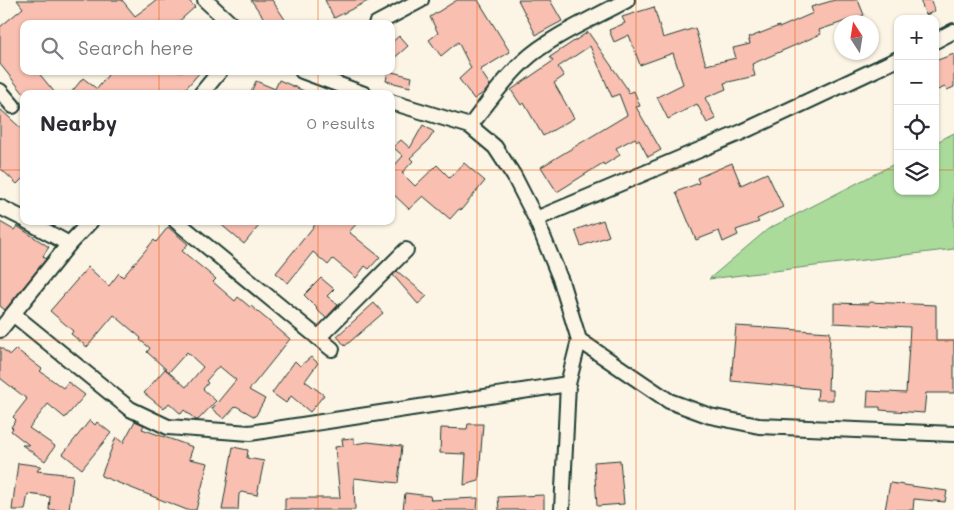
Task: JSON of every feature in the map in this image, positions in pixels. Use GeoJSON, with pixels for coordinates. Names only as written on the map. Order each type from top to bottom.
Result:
{"type":"FeatureCollection","features":[{"type":"Feature","properties":{"kind":"street"},"geometry":{"type":"LineString","coordinates":[[204,0],[226,20]]}},
{"type":"Feature","properties":{"kind":"street"},"geometry":{"type":"LineString","coordinates":[[384,20],[422,0]]}},
{"type":"Feature","properties":{"kind":"street"},"geometry":{"type":"LineString","coordinates":[[470,126],[507,78],[524,60],[543,45],[627,0]]}},
{"type":"Feature","properties":{"kind":"street"},"geometry":{"type":"LineString","coordinates":[[939,39],[954,31]]}},
{"type":"Feature","properties":{"kind":"street"},"geometry":{"type":"LineString","coordinates":[[536,219],[742,132],[896,60]]}},
{"type":"Feature","properties":{"kind":"street"},"geometry":{"type":"LineString","coordinates":[[204,90],[217,75]]}},
{"type":"Feature","properties":{"kind":"street"},"geometry":{"type":"LineString","coordinates":[[313,75],[353,90]]}},
{"type":"Feature","properties":{"kind":"street"},"geometry":{"type":"LineString","coordinates":[[0,91],[13,106]]}},
{"type":"Feature","properties":{"kind":"street"},"geometry":{"type":"LineString","coordinates":[[395,103],[470,126],[495,147],[514,176],[536,219],[561,282],[579,340],[568,384],[562,510]]}},
{"type":"Feature","properties":{"kind":"street"},"geometry":{"type":"LineString","coordinates":[[0,207],[20,217]]}},
{"type":"Feature","properties":{"kind":"street"},"geometry":{"type":"LineString","coordinates":[[34,225],[70,244]]}},
{"type":"Feature","properties":{"kind":"street"},"geometry":{"type":"LineString","coordinates":[[0,330],[87,225]]}},
{"type":"Feature","properties":{"kind":"street"},"geometry":{"type":"LineString","coordinates":[[181,225],[332,349]]}},
{"type":"Feature","properties":{"kind":"street"},"geometry":{"type":"LineString","coordinates":[[318,338],[406,250]]}},
{"type":"Feature","properties":{"kind":"street"},"geometry":{"type":"LineString","coordinates":[[13,314],[130,409],[168,426],[250,433],[568,384]]}},
{"type":"Feature","properties":{"kind":"street"},"geometry":{"type":"LineString","coordinates":[[579,340],[669,401],[710,416],[759,426],[954,434]]}},
{"type":"Feature","properties":{"kind":"green space"},"geometry":{"type":"Polygon","coordinates":[[[954,133],[954,249],[709,279],[768,229],[894,164],[894,195],[939,195],[939,141],[954,133]]]}},
{"type":"Feature","properties":{"kind":"building"},"geometry":{"type":"Polygon","coordinates":[[[17,0],[122,0],[135,16],[157,0],[188,0],[195,7],[180,20],[20,20],[20,75],[40,75],[53,90],[21,90],[0,64],[0,27],[23,8],[17,0]]]}},
{"type":"Feature","properties":{"kind":"building"},"geometry":{"type":"Polygon","coordinates":[[[251,0],[272,0],[285,20],[265,20],[251,0]]]}},
{"type":"Feature","properties":{"kind":"building"},"geometry":{"type":"Polygon","coordinates":[[[325,0],[370,0],[334,18],[325,0]]]}},
{"type":"Feature","properties":{"kind":"building"},"geometry":{"type":"Polygon","coordinates":[[[457,0],[478,0],[510,52],[480,70],[490,85],[485,92],[474,99],[459,79],[471,68],[458,42],[441,56],[429,40],[438,33],[430,17],[457,0]]]}},
{"type":"Feature","properties":{"kind":"building"},"geometry":{"type":"Polygon","coordinates":[[[518,0],[550,0],[562,21],[536,35],[518,0]]]}},
{"type":"Feature","properties":{"kind":"building"},"geometry":{"type":"Polygon","coordinates":[[[835,0],[858,0],[864,15],[834,15],[834,25],[819,30],[821,34],[752,64],[755,76],[724,83],[726,89],[705,98],[716,119],[707,123],[697,104],[668,119],[657,97],[683,84],[673,53],[640,65],[629,35],[614,42],[609,30],[625,23],[622,17],[654,7],[663,38],[695,28],[706,65],[736,58],[733,48],[750,44],[748,38],[779,26],[779,28],[813,13],[811,7],[835,0]]]}},
{"type":"Feature","properties":{"kind":"building"},"geometry":{"type":"Polygon","coordinates":[[[920,0],[930,0],[935,11],[926,15],[920,0]]]}},
{"type":"Feature","properties":{"kind":"building"},"geometry":{"type":"Polygon","coordinates":[[[588,32],[629,93],[634,91],[640,106],[636,107],[661,150],[648,157],[639,140],[637,141],[635,138],[616,148],[620,155],[604,165],[603,163],[557,192],[541,167],[627,115],[619,94],[612,97],[590,46],[558,67],[564,76],[554,83],[574,118],[543,136],[524,103],[521,105],[511,90],[553,61],[550,57],[588,32]]]}},
{"type":"Feature","properties":{"kind":"building"},"geometry":{"type":"Polygon","coordinates":[[[399,36],[408,46],[395,57],[395,40],[399,36]]]}},
{"type":"Feature","properties":{"kind":"building"},"geometry":{"type":"Polygon","coordinates":[[[954,54],[954,87],[947,90],[945,87],[939,89],[939,60],[954,54]]]}},
{"type":"Feature","properties":{"kind":"building"},"geometry":{"type":"Polygon","coordinates":[[[395,73],[412,77],[410,87],[386,81],[387,75],[395,75],[395,73]]]}},
{"type":"Feature","properties":{"kind":"building"},"geometry":{"type":"Polygon","coordinates":[[[108,75],[198,75],[184,90],[73,90],[83,78],[97,89],[108,75]]]}},
{"type":"Feature","properties":{"kind":"building"},"geometry":{"type":"Polygon","coordinates":[[[279,80],[302,90],[252,90],[256,81],[275,89],[279,80]]]}},
{"type":"Feature","properties":{"kind":"building"},"geometry":{"type":"Polygon","coordinates":[[[0,109],[20,127],[20,181],[17,184],[0,168],[0,109]]]}},
{"type":"Feature","properties":{"kind":"building"},"geometry":{"type":"Polygon","coordinates":[[[423,125],[434,132],[428,141],[410,158],[413,161],[402,173],[415,186],[437,165],[450,178],[464,163],[485,181],[461,210],[459,209],[450,219],[423,196],[409,209],[395,196],[395,165],[403,156],[395,149],[395,145],[401,140],[410,148],[423,125]]]}},
{"type":"Feature","properties":{"kind":"building"},"geometry":{"type":"Polygon","coordinates":[[[732,163],[741,185],[767,173],[783,207],[757,219],[759,222],[736,230],[738,235],[723,242],[719,231],[696,240],[676,192],[699,183],[697,178],[732,163]]]}},
{"type":"Feature","properties":{"kind":"building"},"geometry":{"type":"Polygon","coordinates":[[[603,220],[609,236],[581,246],[575,230],[603,220]]]}},
{"type":"Feature","properties":{"kind":"building"},"geometry":{"type":"Polygon","coordinates":[[[0,222],[14,230],[17,226],[49,247],[43,256],[46,259],[5,310],[0,306],[0,222]]]}},
{"type":"Feature","properties":{"kind":"building"},"geometry":{"type":"Polygon","coordinates":[[[222,225],[260,225],[244,244],[222,225]]]}},
{"type":"Feature","properties":{"kind":"building"},"geometry":{"type":"Polygon","coordinates":[[[315,225],[355,225],[349,232],[380,257],[369,269],[365,266],[356,278],[333,259],[328,265],[313,252],[288,283],[276,273],[315,225]]]}},
{"type":"Feature","properties":{"kind":"building"},"geometry":{"type":"Polygon","coordinates":[[[168,227],[188,244],[182,251],[216,279],[213,282],[235,301],[238,297],[251,306],[290,339],[249,390],[265,399],[255,417],[236,406],[224,419],[212,409],[236,380],[219,366],[206,381],[208,383],[203,389],[216,401],[198,420],[184,410],[181,414],[169,403],[164,409],[144,393],[165,369],[186,387],[203,367],[187,352],[169,372],[147,352],[150,348],[140,340],[141,338],[114,315],[87,347],[71,334],[73,331],[50,311],[88,267],[109,286],[119,273],[123,277],[154,240],[156,242],[168,227]]]}},
{"type":"Feature","properties":{"kind":"building"},"geometry":{"type":"Polygon","coordinates":[[[397,271],[427,296],[418,304],[393,275],[397,271]]]}},
{"type":"Feature","properties":{"kind":"building"},"geometry":{"type":"Polygon","coordinates":[[[321,278],[334,289],[327,296],[338,305],[326,318],[304,295],[321,278]]]}},
{"type":"Feature","properties":{"kind":"building"},"geometry":{"type":"Polygon","coordinates":[[[869,302],[936,305],[936,341],[954,341],[954,393],[926,393],[924,413],[880,410],[880,407],[867,407],[868,391],[906,393],[910,327],[834,323],[834,303],[869,304],[869,302]]]}},
{"type":"Feature","properties":{"kind":"building"},"geometry":{"type":"Polygon","coordinates":[[[374,303],[383,313],[345,346],[337,336],[374,303]]]}},
{"type":"Feature","properties":{"kind":"building"},"geometry":{"type":"Polygon","coordinates":[[[736,326],[830,332],[828,390],[833,390],[833,400],[817,400],[818,389],[731,381],[736,326]]]}},
{"type":"Feature","properties":{"kind":"building"},"geometry":{"type":"Polygon","coordinates":[[[0,347],[10,355],[16,349],[42,369],[40,371],[63,388],[68,382],[85,395],[65,418],[48,404],[29,428],[55,446],[45,461],[22,445],[29,445],[11,431],[13,428],[11,427],[16,420],[13,417],[27,399],[0,378],[0,347]]]}},
{"type":"Feature","properties":{"kind":"building"},"geometry":{"type":"Polygon","coordinates":[[[311,357],[318,363],[305,381],[324,395],[310,412],[291,396],[286,403],[272,393],[295,361],[300,366],[311,357]]]}},
{"type":"Feature","properties":{"kind":"building"},"geometry":{"type":"Polygon","coordinates":[[[90,420],[95,425],[97,422],[111,433],[82,469],[63,454],[90,420]]]}},
{"type":"Feature","properties":{"kind":"building"},"geometry":{"type":"Polygon","coordinates":[[[135,421],[144,425],[142,429],[193,447],[189,459],[208,463],[196,510],[187,510],[101,476],[116,437],[123,443],[135,421]]]}},
{"type":"Feature","properties":{"kind":"building"},"geometry":{"type":"Polygon","coordinates":[[[468,424],[483,424],[479,481],[464,485],[466,454],[440,453],[441,428],[467,429],[468,424]]]}},
{"type":"Feature","properties":{"kind":"building"},"geometry":{"type":"Polygon","coordinates":[[[354,438],[354,444],[368,442],[402,446],[398,483],[354,478],[355,510],[285,510],[285,498],[340,498],[335,447],[343,446],[342,439],[354,438]]]}},
{"type":"Feature","properties":{"kind":"building"},"geometry":{"type":"Polygon","coordinates":[[[233,447],[248,450],[247,458],[264,461],[257,495],[241,492],[239,494],[238,510],[222,510],[233,447]]]}},
{"type":"Feature","properties":{"kind":"building"},"geometry":{"type":"Polygon","coordinates":[[[620,460],[624,504],[597,506],[594,462],[620,460]]]}},
{"type":"Feature","properties":{"kind":"building"},"geometry":{"type":"Polygon","coordinates":[[[18,463],[41,466],[37,471],[73,475],[69,510],[49,510],[50,497],[28,494],[25,510],[12,510],[18,463]]]}},
{"type":"Feature","properties":{"kind":"building"},"geometry":{"type":"Polygon","coordinates":[[[890,483],[947,491],[945,502],[914,499],[913,510],[885,510],[890,483]]]}},
{"type":"Feature","properties":{"kind":"building"},"geometry":{"type":"Polygon","coordinates":[[[405,493],[430,496],[431,500],[478,498],[477,510],[403,510],[405,493]]]}},
{"type":"Feature","properties":{"kind":"building"},"geometry":{"type":"Polygon","coordinates":[[[544,495],[544,510],[499,510],[498,497],[544,495]]]}}]}
